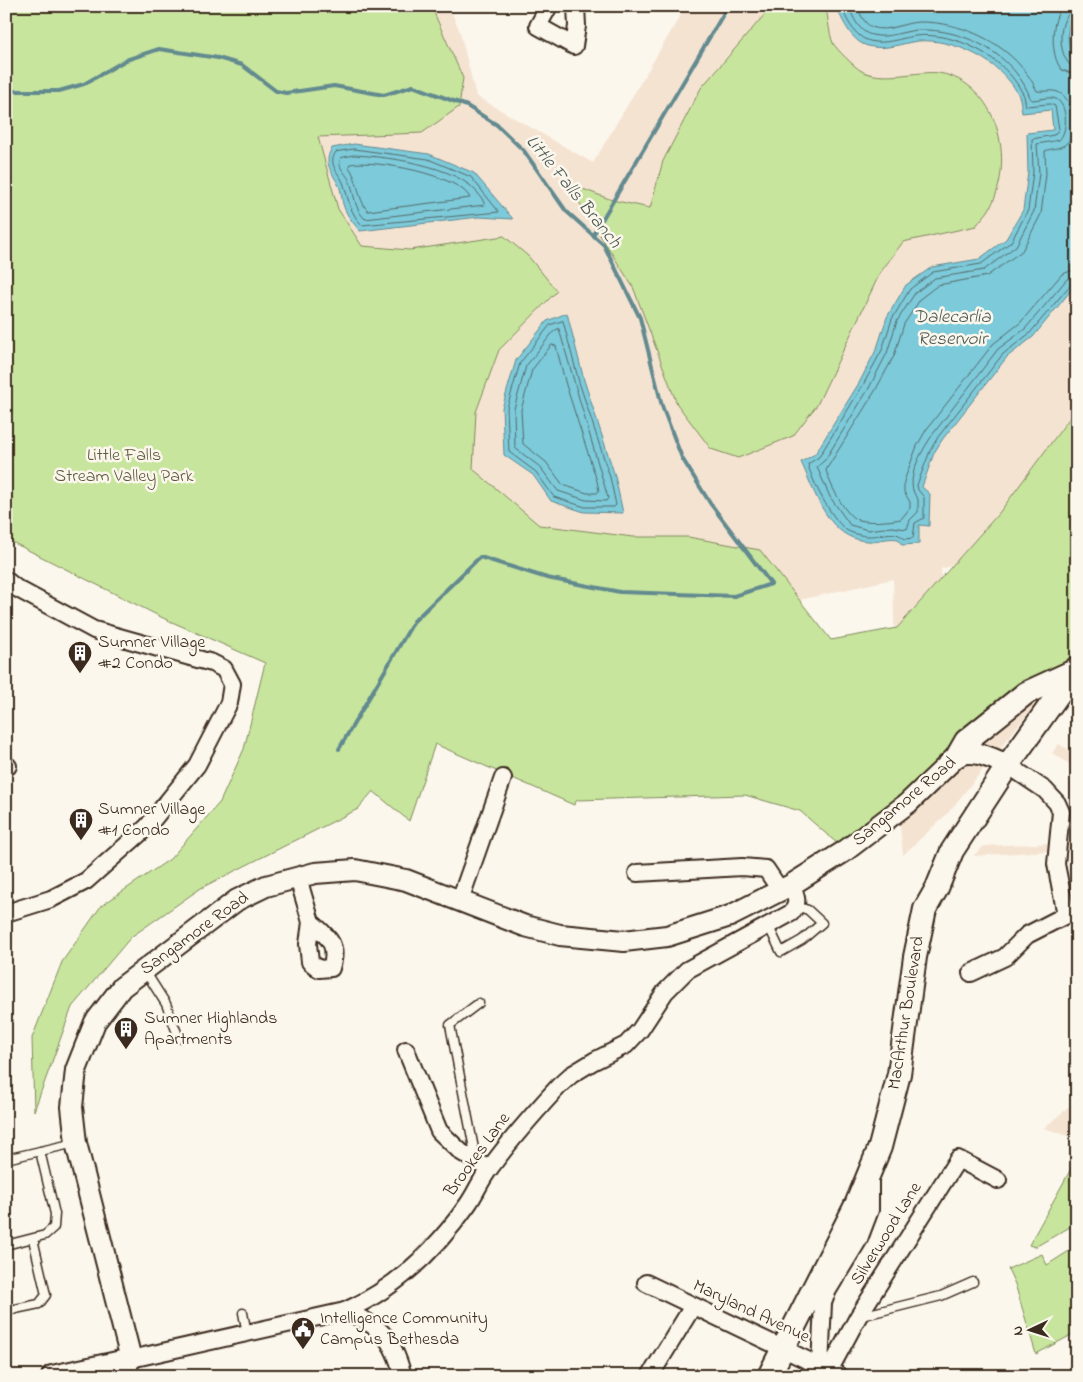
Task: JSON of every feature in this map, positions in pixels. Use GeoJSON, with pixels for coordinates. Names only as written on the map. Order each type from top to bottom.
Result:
{"type":"FeatureCollection","features":[{"type":"Feature","properties":{"kind":"main road"},"geometry":{"type":"LineString","coordinates":[[958,755],[966,740],[1026,693],[1076,670]]}},
{"type":"Feature","properties":{"kind":"main road","name":"MacArthur Boulevard"},"geometry":{"type":"LineString","coordinates":[[769,1376],[856,1205],[880,1147],[899,1074],[915,957],[925,909],[938,888],[952,851],[1008,766],[1076,670]]}},
{"type":"Feature","properties":{"kind":"street"},"geometry":{"type":"LineString","coordinates":[[549,6],[538,26],[574,46],[577,26],[576,6]]}},
{"type":"Feature","properties":{"kind":"street"},"geometry":{"type":"LineString","coordinates":[[6,580],[16,588],[94,630],[218,666],[224,669],[232,684],[229,703],[197,764],[147,827],[86,881],[51,899],[6,913]]}},
{"type":"Feature","properties":{"kind":"street","name":"Sangamore Road"},"geometry":{"type":"LineString","coordinates":[[133,1367],[76,1143],[72,1107],[76,1070],[95,1022],[122,987],[236,900],[266,886],[315,873],[355,870],[406,880],[525,926],[581,938],[624,941],[667,936],[708,925],[785,888],[865,838],[908,802],[958,755],[977,752],[1008,766]]}},
{"type":"Feature","properties":{"kind":"street"},"geometry":{"type":"LineString","coordinates":[[971,973],[1005,956],[1027,935],[1071,915],[1056,864],[1061,812],[1057,803],[1045,790],[1008,766]]}},
{"type":"Feature","properties":{"kind":"street"},"geometry":{"type":"LineString","coordinates":[[460,900],[503,778]]}},
{"type":"Feature","properties":{"kind":"street"},"geometry":{"type":"LineString","coordinates":[[637,873],[742,866],[766,869],[797,897],[796,906]]}},
{"type":"Feature","properties":{"kind":"street"},"geometry":{"type":"LineString","coordinates":[[298,878],[312,922]]}},
{"type":"Feature","properties":{"kind":"street","name":"Brookes Lane"},"geometry":{"type":"LineString","coordinates":[[133,1367],[247,1333],[346,1311],[369,1300],[399,1281],[420,1263],[468,1204],[483,1165],[571,1075],[626,1045],[640,1030],[665,992],[687,970],[769,927],[791,913],[796,906]]}},
{"type":"Feature","properties":{"kind":"street"},"geometry":{"type":"LineString","coordinates":[[406,1050],[439,1131],[461,1152],[483,1165]]}},
{"type":"Feature","properties":{"kind":"street","name":"Silverwood Lane"},"geometry":{"type":"LineString","coordinates":[[830,1371],[858,1317],[958,1159],[998,1180]]}},
{"type":"Feature","properties":{"kind":"street"},"geometry":{"type":"LineString","coordinates":[[830,1371],[823,1304],[828,1290],[859,1239],[870,1210],[870,1172]]}},
{"type":"Feature","properties":{"kind":"street","name":"Maryland Avenue"},"geometry":{"type":"LineString","coordinates":[[646,1283],[830,1371]]}},
{"type":"Feature","properties":{"kind":"street"},"geometry":{"type":"LineString","coordinates":[[650,1376],[693,1306]]}},
{"type":"Feature","properties":{"kind":"street"},"geometry":{"type":"LineString","coordinates":[[346,1311],[365,1319],[384,1333],[397,1355],[402,1376]]}},
{"type":"Feature","properties":{"kind":"street"},"geometry":{"type":"LineString","coordinates":[[52,1376],[133,1367]]}},
{"type":"Feature","properties":{"kind":"lane"},"geometry":{"type":"LineString","coordinates":[[769,927],[781,952],[802,940],[822,923],[808,910],[796,906]]}},
{"type":"Feature","properties":{"kind":"lane"},"geometry":{"type":"LineString","coordinates":[[144,970],[166,1004],[179,1038]]}},
{"type":"Feature","properties":{"kind":"lane"},"geometry":{"type":"LineString","coordinates":[[480,1003],[450,1025],[483,1165]]}},
{"type":"Feature","properties":{"kind":"lane"},"geometry":{"type":"LineString","coordinates":[[6,1160],[76,1143]]}},
{"type":"Feature","properties":{"kind":"lane"},"geometry":{"type":"LineString","coordinates":[[6,1245],[45,1235],[54,1228],[55,1214],[40,1151]]}},
{"type":"Feature","properties":{"kind":"lane"},"geometry":{"type":"LineString","coordinates":[[6,1311],[39,1304],[46,1295],[33,1239]]}},
{"type":"Feature","properties":{"kind":"lane"},"geometry":{"type":"LineString","coordinates":[[858,1317],[941,1296],[973,1282]]}},
{"type":"Feature","properties":{"kind":"lane"},"geometry":{"type":"LineString","coordinates":[[243,1313],[247,1333]]}},
{"type":"Feature","properties":{"kind":"shaded area"},"geometry":{"type":"Polygon","coordinates":[[[357,6],[449,6],[460,32],[476,96],[593,163],[686,6],[1077,6],[1077,527],[941,569],[944,605],[1077,604],[1077,652],[949,812],[903,855],[899,817],[893,579],[764,608],[497,563],[290,140],[357,6]]]}},
{"type":"Feature","properties":{"kind":"shaded area"},"geometry":{"type":"Polygon","coordinates":[[[1059,744],[1077,755],[1077,769],[1052,753],[1059,744]]]}},
{"type":"Feature","properties":{"kind":"shaded area"},"geometry":{"type":"Polygon","coordinates":[[[1077,842],[1077,849],[973,856],[984,846],[1077,842]]]}},
{"type":"Feature","properties":{"kind":"shaded area"},"geometry":{"type":"Polygon","coordinates":[[[1077,1100],[1077,1139],[1044,1128],[1077,1100]]]}},
{"type":"Feature","properties":{"kind":"green space","name":"Little Falls Stream Valley Park"},"geometry":{"type":"Polygon","coordinates":[[[6,6],[431,6],[463,78],[459,107],[422,133],[318,137],[338,209],[362,246],[410,250],[504,236],[528,256],[557,291],[499,350],[476,412],[473,469],[539,525],[633,537],[688,537],[760,550],[831,640],[897,628],[999,513],[1077,408],[1077,651],[908,793],[839,845],[800,811],[745,795],[577,800],[574,805],[435,744],[409,821],[373,791],[358,809],[201,888],[131,937],[72,1007],[34,1111],[32,1038],[62,962],[101,906],[170,859],[220,802],[244,749],[265,663],[163,618],[6,539],[6,6]]]}},
{"type":"Feature","properties":{"kind":"green space"},"geometry":{"type":"Polygon","coordinates":[[[772,6],[826,6],[833,43],[854,65],[869,74],[889,76],[939,73],[959,80],[976,92],[988,108],[996,127],[1001,147],[1001,168],[998,189],[990,208],[976,226],[903,242],[880,273],[817,405],[793,436],[738,458],[711,449],[677,404],[633,287],[567,183],[612,200],[650,208],[663,161],[701,88],[772,6]]]}},
{"type":"Feature","properties":{"kind":"green space"},"geometry":{"type":"Polygon","coordinates":[[[1077,1158],[1077,1223],[1035,1247],[1029,1245],[1077,1158]]]}},
{"type":"Feature","properties":{"kind":"green space"},"geometry":{"type":"Polygon","coordinates":[[[1077,1246],[1077,1332],[1036,1354],[1015,1284],[1008,1269],[1042,1254],[1047,1265],[1077,1246]]]}},
{"type":"Feature","properties":{"kind":"water","name":"Dalecarlia Reservoir"},"geometry":{"type":"Polygon","coordinates":[[[838,6],[1076,6],[1073,34],[1077,70],[1077,283],[1033,337],[1007,357],[942,440],[934,453],[922,487],[930,494],[929,526],[919,525],[919,544],[902,545],[898,539],[867,541],[854,538],[842,532],[825,512],[801,462],[815,454],[859,383],[877,348],[887,317],[906,285],[932,267],[979,259],[1006,239],[1023,210],[1028,172],[1027,133],[1053,130],[1051,110],[1022,113],[1019,96],[1000,71],[975,54],[961,48],[932,41],[918,41],[881,48],[862,44],[849,31],[837,9],[838,6]]]}},
{"type":"Feature","properties":{"kind":"water"},"geometry":{"type":"Polygon","coordinates":[[[354,144],[429,154],[474,173],[513,219],[479,217],[360,231],[345,210],[339,186],[328,162],[329,153],[332,148],[354,144]]]}},
{"type":"Feature","properties":{"kind":"water"},"geometry":{"type":"Polygon","coordinates":[[[567,313],[584,380],[615,476],[623,513],[584,512],[551,501],[533,475],[504,455],[502,408],[516,360],[547,321],[567,313]]]}},
{"type":"Feature","properties":{"kind":"waterway"},"geometry":{"type":"LineString","coordinates":[[593,235],[728,6]]}},
{"type":"Feature","properties":{"kind":"waterway","name":"Little Falls Branch"},"geometry":{"type":"LineString","coordinates":[[6,91],[59,91],[84,84],[126,60],[159,49],[218,58],[242,65],[276,91],[286,93],[334,86],[384,95],[413,86],[467,106],[497,125],[524,151],[566,211],[604,245],[640,318],[662,406],[682,458],[710,503],[771,584],[734,596],[620,592],[547,578],[480,557],[414,621],[339,749]]}},
{"type":"Feature","properties":{"kind":"place","name":"Sumner Village #2 Condo"},"geometry":{"type":"Point","coordinates":[80,674]}},
{"type":"Feature","properties":{"kind":"place","name":"Sumner Village #1 Condo"},"geometry":{"type":"Point","coordinates":[81,841]}},
{"type":"Feature","properties":{"kind":"place","name":"Sumner Highlands Apartments"},"geometry":{"type":"Point","coordinates":[126,1050]}},
{"type":"Feature","properties":{"kind":"place","name":"Intelligence Community Campus Bethesda"},"geometry":{"type":"Point","coordinates":[303,1350]}}]}
